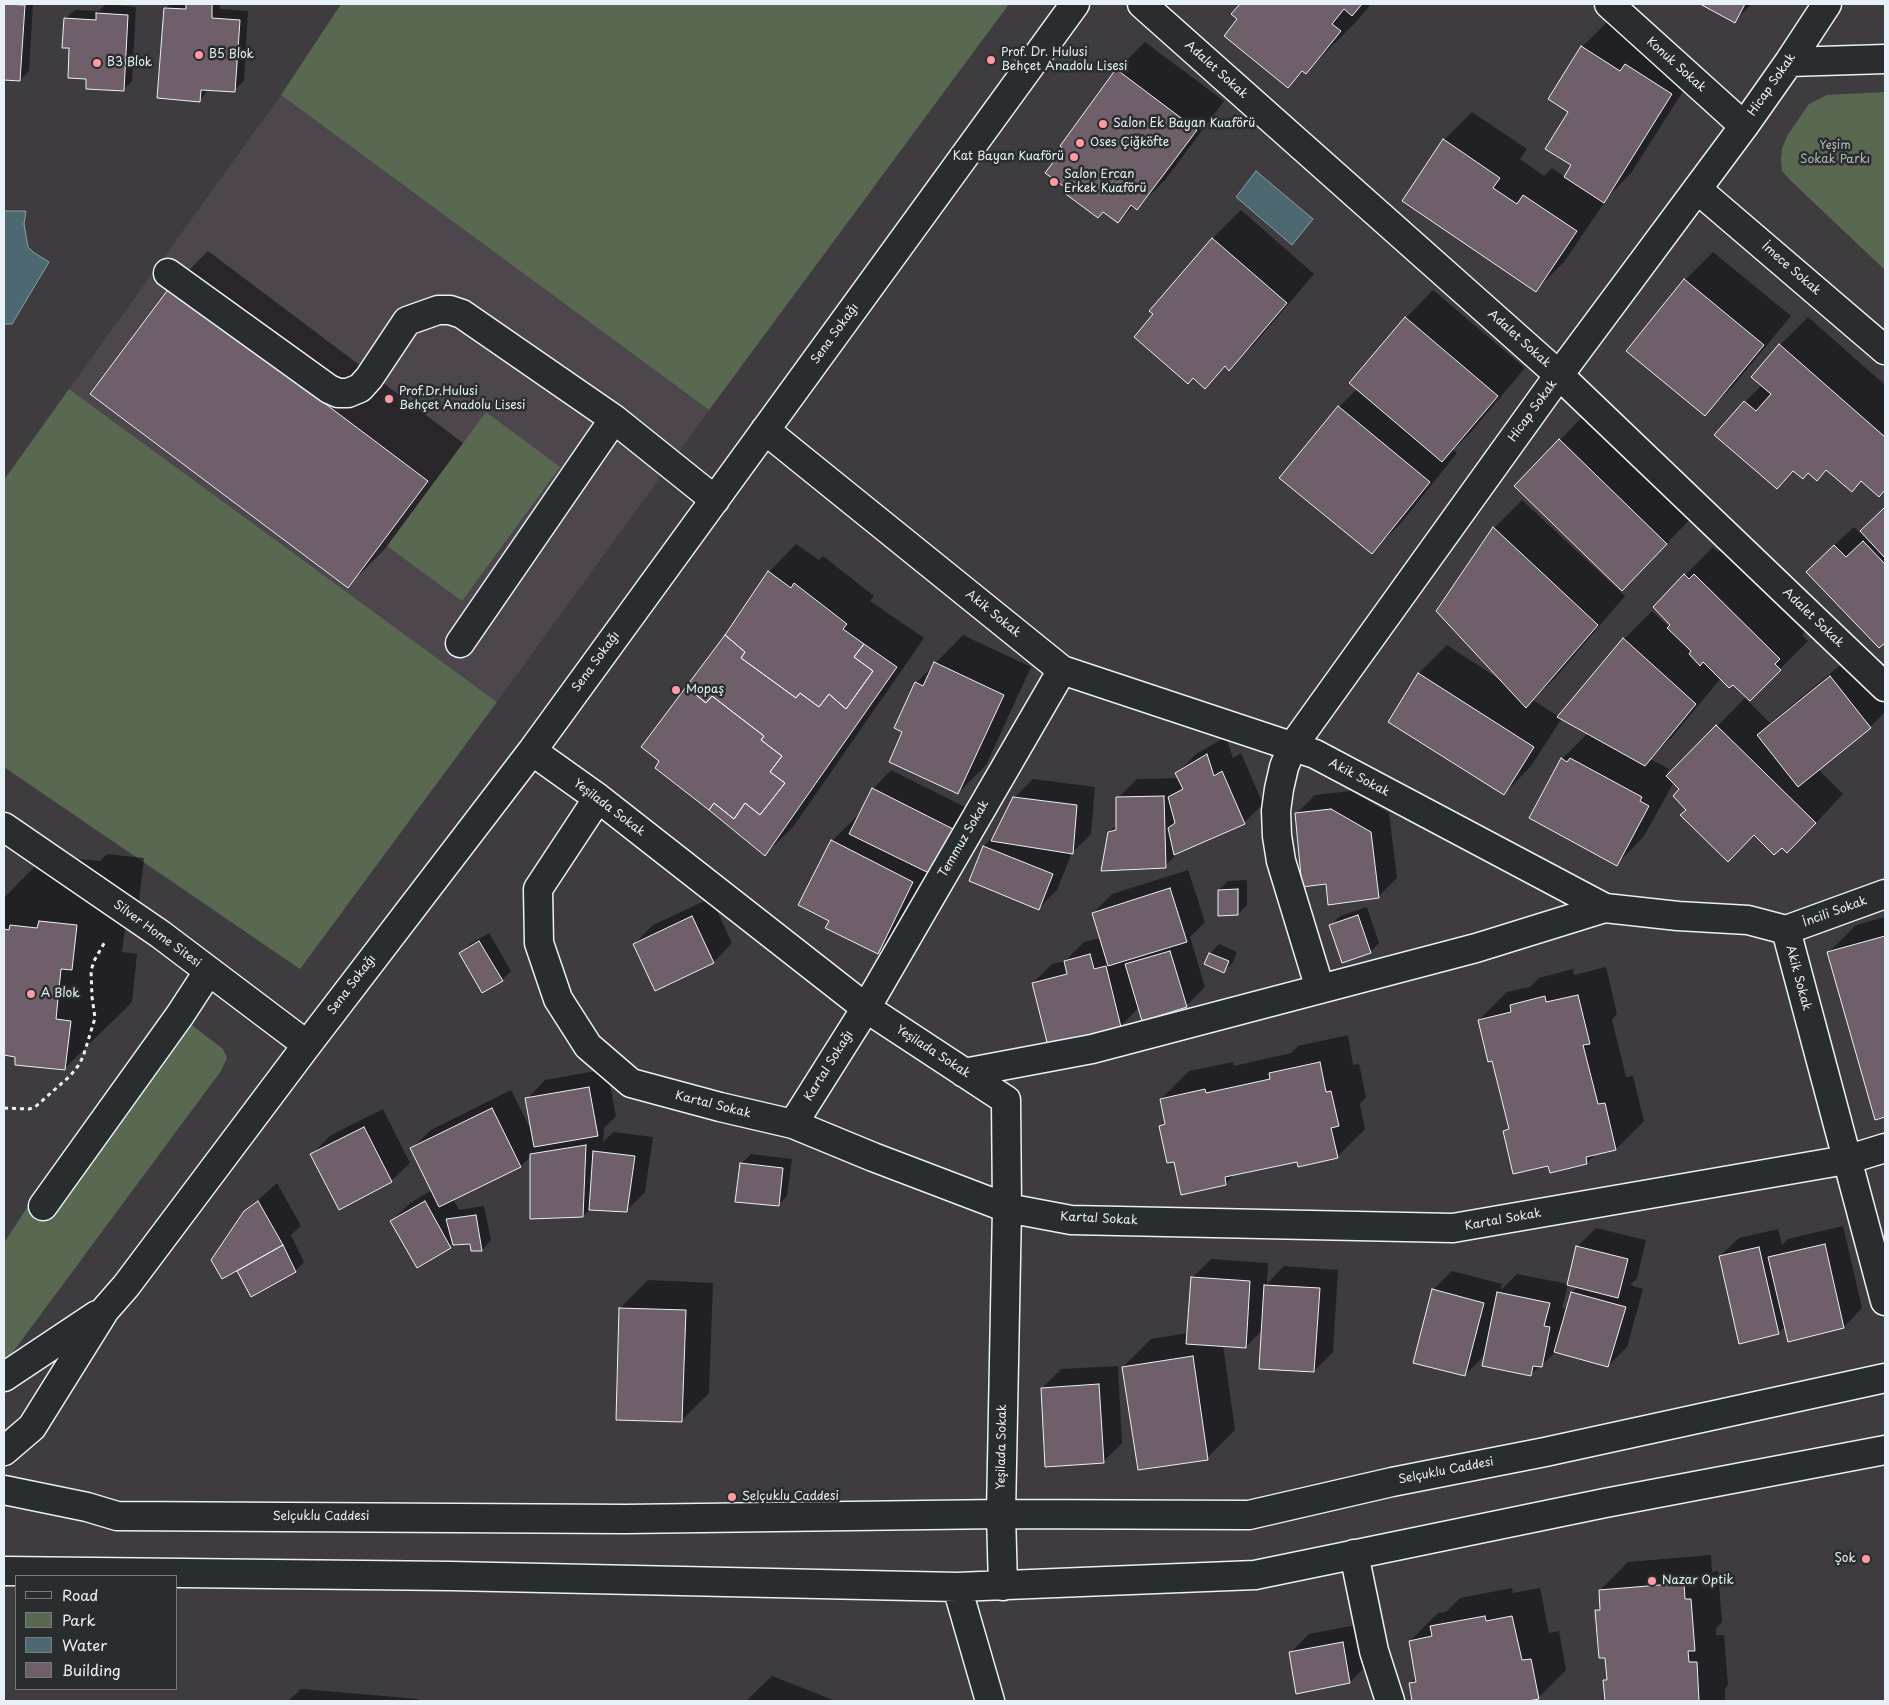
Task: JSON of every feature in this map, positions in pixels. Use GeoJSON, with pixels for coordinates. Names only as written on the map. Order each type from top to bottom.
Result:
{"type":"FeatureCollection","features":[{"type":"Feature","properties":{"kind":"street","name":"Sena Sokağı"},"geometry":{"type":"LineString","coordinates":[[104,1310],[126,1286],[307,1045],[532,751],[1075,4]]}},
{"type":"Feature","properties":{"kind":"street","name":"Adalet Sokak"},"geometry":{"type":"LineString","coordinates":[[1142,4],[1559,375],[1885,687]]}},
{"type":"Feature","properties":{"kind":"street","name":"Konuk Sokak"},"geometry":{"type":"LineString","coordinates":[[1609,4],[1744,126]]}},
{"type":"Feature","properties":{"kind":"street","name":"Hicap Sokak"},"geometry":{"type":"LineString","coordinates":[[1320,989],[1281,861],[1277,836],[1276,811],[1278,789],[1292,747],[1559,375],[1744,126],[1789,62],[1826,4]]}},
{"type":"Feature","properties":{"kind":"street"},"geometry":{"type":"LineString","coordinates":[[1789,62],[1885,59]]}},
{"type":"Feature","properties":{"kind":"street","name":"İmece Sokak"},"geometry":{"type":"LineString","coordinates":[[1697,189],[1885,350]]}},
{"type":"Feature","properties":{"kind":"street"},"geometry":{"type":"LineString","coordinates":[[168,274],[329,389],[338,393],[348,393],[360,388],[369,378],[407,321],[438,310],[450,310],[462,314],[614,419],[715,500]]}},
{"type":"Feature","properties":{"kind":"street"},"geometry":{"type":"LineString","coordinates":[[460,643],[614,419]]}},
{"type":"Feature","properties":{"kind":"street","name":"Akik Sokak"},"geometry":{"type":"LineString","coordinates":[[766,430],[1062,670],[1315,754],[1605,908],[1678,916],[1748,920],[1786,930],[1885,1301]]}},
{"type":"Feature","properties":{"kind":"street","name":"Temmuz Sokak"},"geometry":{"type":"LineString","coordinates":[[866,1008],[1062,670]]}},
{"type":"Feature","properties":{"kind":"street","name":"Yeşilada Sokak"},"geometry":{"type":"LineString","coordinates":[[532,751],[598,798],[866,1008],[1006,1100],[1007,1208],[1001,1514]]}},
{"type":"Feature","properties":{"kind":"street","name":"Kartal Sokak"},"geometry":{"type":"LineString","coordinates":[[598,798],[538,889],[539,943],[558,999],[588,1046],[631,1083],[793,1124],[1007,1208],[1071,1220],[1453,1228],[1846,1160],[1885,1148]]}},
{"type":"Feature","properties":{"kind":"street","name":"Silver Home Sitesi"},"geometry":{"type":"LineString","coordinates":[[4,827],[160,934],[307,1045]]}},
{"type":"Feature","properties":{"kind":"street","name":"İncili Sokak"},"geometry":{"type":"LineString","coordinates":[[1786,930],[1885,894]]}},
{"type":"Feature","properties":{"kind":"street"},"geometry":{"type":"LineString","coordinates":[[964,1073],[1092,1049],[1476,948],[1605,908]]}},
{"type":"Feature","properties":{"kind":"street"},"geometry":{"type":"LineString","coordinates":[[43,1206],[180,1015],[208,972]]}},
{"type":"Feature","properties":{"kind":"street","name":"Kartal Sokağı"},"geometry":{"type":"LineString","coordinates":[[793,1124],[866,1008]]}},
{"type":"Feature","properties":{"kind":"street"},"geometry":{"type":"LineString","coordinates":[[4,1377],[104,1310]]}},
{"type":"Feature","properties":{"kind":"street"},"geometry":{"type":"LineString","coordinates":[[4,1451],[32,1427],[104,1310]]}},
{"type":"Feature","properties":{"kind":"street","name":"Selçuklu Caddesi"},"geometry":{"type":"LineString","coordinates":[[4,1490],[87,1507],[118,1516],[625,1519],[1001,1514],[1249,1515],[1392,1482],[1545,1452],[1885,1378]]}},
{"type":"Feature","properties":{"kind":"street"},"geometry":{"type":"LineString","coordinates":[[4,1571],[451,1576],[956,1587],[1254,1574],[1595,1505],[1885,1450]]}},
{"type":"Feature","properties":{"kind":"street"},"geometry":{"type":"LineString","coordinates":[[1001,1514],[1003,1586]]}},
{"type":"Feature","properties":{"kind":"street"},"geometry":{"type":"LineString","coordinates":[[1354,1554],[1374,1651],[1390,1701]]}},
{"type":"Feature","properties":{"kind":"street"},"geometry":{"type":"LineString","coordinates":[[956,1587],[990,1701]]}},
{"type":"Feature","properties":{"kind":"path"},"geometry":{"type":"LineString","coordinates":[[4,1108],[29,1109],[35,1107],[70,1076],[78,1066],[83,1057],[94,1018],[91,980],[94,961],[100,948],[128,913]]}},
{"type":"Feature","properties":{"kind":"shaded area","name":"Prof.Dr.Hulusi Behçet Anadolu Lisesi"},"geometry":{"type":"Polygon","coordinates":[[[281,95],[709,410],[497,702],[69,389],[281,95]]]}},
{"type":"Feature","properties":{"kind":"green space"},"geometry":{"type":"Polygon","coordinates":[[[341,4],[1009,4],[709,410],[281,95],[341,4]]]}},
{"type":"Feature","properties":{"kind":"green space","name":"Yeşim Sokak Parkı"},"geometry":{"type":"Polygon","coordinates":[[[1885,92],[1885,270],[1790,180],[1782,171],[1781,159],[1782,149],[1787,136],[1809,104],[1827,95],[1885,92]]]}},
{"type":"Feature","properties":{"kind":"green space"},"geometry":{"type":"Polygon","coordinates":[[[69,389],[497,702],[300,969],[4,767],[4,480],[69,389]]]}},
{"type":"Feature","properties":{"kind":"green space"},"geometry":{"type":"Polygon","coordinates":[[[486,412],[560,467],[462,601],[387,546],[486,412]]]}},
{"type":"Feature","properties":{"kind":"green space"},"geometry":{"type":"Polygon","coordinates":[[[167,1006],[223,1049],[227,1058],[221,1071],[4,1364],[4,1243],[65,1149],[167,1006]]]}},
{"type":"Feature","properties":{"kind":"water"},"geometry":{"type":"Polygon","coordinates":[[[1256,171],[1313,219],[1292,245],[1236,197],[1256,171]]]}},
{"type":"Feature","properties":{"kind":"water"},"geometry":{"type":"Polygon","coordinates":[[[4,211],[26,211],[24,224],[28,247],[49,262],[12,324],[4,324],[4,211]]]}},
{"type":"Feature","properties":{"kind":"building"},"geometry":{"type":"Polygon","coordinates":[[[4,4],[25,5],[20,81],[4,80],[4,4]]]}},
{"type":"Feature","properties":{"kind":"building","name":"B5 Blok"},"geometry":{"type":"Polygon","coordinates":[[[186,4],[212,4],[212,18],[240,20],[235,92],[201,90],[200,102],[157,98],[164,8],[186,9],[186,4]]]}},
{"type":"Feature","properties":{"kind":"building"},"geometry":{"type":"Polygon","coordinates":[[[1240,4],[1362,4],[1352,16],[1344,9],[1332,24],[1341,31],[1306,74],[1302,71],[1288,88],[1224,36],[1237,19],[1231,14],[1240,4]]]}},
{"type":"Feature","properties":{"kind":"building"},"geometry":{"type":"Polygon","coordinates":[[[1700,4],[1745,4],[1735,23],[1700,4]]]}},
{"type":"Feature","properties":{"kind":"building","name":"B3 Blok"},"geometry":{"type":"Polygon","coordinates":[[[96,13],[128,15],[124,91],[86,89],[86,79],[68,78],[69,48],[62,48],[64,18],[96,20],[96,13]]]}},
{"type":"Feature","properties":{"kind":"building"},"geometry":{"type":"Polygon","coordinates":[[[1581,46],[1620,71],[1625,64],[1672,94],[1604,203],[1564,177],[1571,165],[1545,149],[1568,112],[1548,99],[1581,46]]]}},
{"type":"Feature","properties":{"kind":"building"},"geometry":{"type":"Polygon","coordinates":[[[1116,69],[1197,130],[1137,210],[1131,205],[1118,223],[1103,212],[1098,218],[1063,192],[1066,188],[1045,173],[1063,149],[1060,146],[1116,69]]]}},
{"type":"Feature","properties":{"kind":"building"},"geometry":{"type":"Polygon","coordinates":[[[1443,139],[1500,178],[1493,188],[1517,204],[1523,195],[1577,231],[1536,292],[1402,201],[1443,139]]]}},
{"type":"Feature","properties":{"kind":"building"},"geometry":{"type":"Polygon","coordinates":[[[1212,238],[1287,303],[1229,371],[1225,366],[1205,389],[1193,378],[1188,384],[1134,337],[1153,314],[1149,311],[1212,238]]]}},
{"type":"Feature","properties":{"kind":"building"},"geometry":{"type":"Polygon","coordinates":[[[1684,279],[1764,345],[1705,416],[1626,351],[1684,279]]]}},
{"type":"Feature","properties":{"kind":"building"},"geometry":{"type":"Polygon","coordinates":[[[170,287],[428,481],[348,588],[90,394],[170,287]]]}},
{"type":"Feature","properties":{"kind":"building"},"geometry":{"type":"Polygon","coordinates":[[[1405,317],[1498,396],[1442,462],[1349,383],[1405,317]]]}},
{"type":"Feature","properties":{"kind":"building"},"geometry":{"type":"Polygon","coordinates":[[[1779,344],[1885,437],[1885,490],[1879,497],[1861,481],[1852,492],[1826,470],[1817,481],[1808,473],[1803,479],[1793,471],[1777,489],[1714,435],[1744,401],[1756,411],[1771,394],[1751,377],[1779,344]]]}},
{"type":"Feature","properties":{"kind":"building"},"geometry":{"type":"Polygon","coordinates":[[[1338,406],[1430,482],[1372,554],[1279,478],[1338,406]]]}},
{"type":"Feature","properties":{"kind":"building"},"geometry":{"type":"Polygon","coordinates":[[[1559,439],[1667,544],[1622,591],[1514,486],[1559,439]]]}},
{"type":"Feature","properties":{"kind":"building"},"geometry":{"type":"Polygon","coordinates":[[[1885,507],[1885,558],[1860,531],[1885,507]]]}},
{"type":"Feature","properties":{"kind":"building"},"geometry":{"type":"Polygon","coordinates":[[[1493,527],[1598,625],[1526,708],[1436,611],[1493,527]]]}},
{"type":"Feature","properties":{"kind":"building"},"geometry":{"type":"Polygon","coordinates":[[[1863,541],[1885,564],[1885,643],[1879,648],[1806,572],[1834,545],[1846,557],[1863,541]]]}},
{"type":"Feature","properties":{"kind":"building"},"geometry":{"type":"Polygon","coordinates":[[[768,571],[791,588],[794,583],[847,624],[843,629],[864,644],[854,657],[873,671],[846,709],[829,694],[819,707],[800,693],[796,698],[741,658],[745,652],[725,635],[768,571]]]}},
{"type":"Feature","properties":{"kind":"building"},"geometry":{"type":"Polygon","coordinates":[[[1684,574],[1689,579],[1694,574],[1780,659],[1775,664],[1781,670],[1750,701],[1733,685],[1729,688],[1703,662],[1700,666],[1689,654],[1691,651],[1667,628],[1670,625],[1653,607],[1684,574]]]}},
{"type":"Feature","properties":{"kind":"building"},"geometry":{"type":"Polygon","coordinates":[[[725,635],[745,652],[741,658],[796,698],[800,693],[819,707],[829,694],[846,709],[873,671],[854,657],[864,644],[897,667],[765,856],[709,810],[714,803],[734,819],[745,803],[760,815],[785,783],[770,772],[782,756],[761,740],[764,736],[712,696],[706,703],[686,687],[725,635]]]}},
{"type":"Feature","properties":{"kind":"building"},"geometry":{"type":"Polygon","coordinates":[[[1623,638],[1696,704],[1645,766],[1557,717],[1623,638]]]}},
{"type":"Feature","properties":{"kind":"building"},"geometry":{"type":"Polygon","coordinates":[[[934,662],[1004,695],[958,794],[889,762],[902,732],[894,728],[915,682],[923,686],[934,662]]]}},
{"type":"Feature","properties":{"kind":"building"},"geometry":{"type":"Polygon","coordinates":[[[1418,673],[1534,747],[1504,795],[1388,722],[1418,673]]]}},
{"type":"Feature","properties":{"kind":"building"},"geometry":{"type":"Polygon","coordinates":[[[1830,676],[1871,728],[1798,787],[1757,735],[1830,676]]]}},
{"type":"Feature","properties":{"kind":"building"},"geometry":{"type":"Polygon","coordinates":[[[686,687],[706,703],[712,696],[764,736],[761,740],[782,756],[770,772],[785,783],[760,815],[745,803],[734,819],[714,803],[709,810],[655,768],[659,761],[641,747],[686,687]]]}},
{"type":"Feature","properties":{"kind":"building"},"geometry":{"type":"Polygon","coordinates":[[[1716,725],[1816,823],[1787,853],[1782,848],[1774,855],[1754,835],[1728,862],[1680,815],[1686,810],[1673,796],[1679,789],[1666,776],[1716,725]]]}},
{"type":"Feature","properties":{"kind":"building"},"geometry":{"type":"Polygon","coordinates":[[[1207,754],[1214,776],[1222,771],[1245,824],[1174,855],[1168,828],[1175,823],[1168,797],[1183,789],[1175,773],[1207,754]]]}},
{"type":"Feature","properties":{"kind":"building"},"geometry":{"type":"Polygon","coordinates":[[[1561,758],[1567,762],[1570,758],[1642,797],[1640,801],[1649,806],[1617,866],[1529,818],[1561,758]]]}},
{"type":"Feature","properties":{"kind":"building"},"geometry":{"type":"Polygon","coordinates":[[[872,788],[955,830],[933,875],[849,834],[872,788]]]}},
{"type":"Feature","properties":{"kind":"building"},"geometry":{"type":"Polygon","coordinates":[[[1164,796],[1166,868],[1101,871],[1108,832],[1116,830],[1116,797],[1164,796]]]}},
{"type":"Feature","properties":{"kind":"building"},"geometry":{"type":"Polygon","coordinates":[[[1013,797],[1077,805],[1073,854],[991,841],[1013,797]]]}},
{"type":"Feature","properties":{"kind":"building"},"geometry":{"type":"Polygon","coordinates":[[[1331,809],[1371,832],[1379,898],[1328,905],[1326,884],[1302,887],[1295,813],[1331,809]]]}},
{"type":"Feature","properties":{"kind":"building"},"geometry":{"type":"Polygon","coordinates":[[[831,840],[913,882],[878,954],[825,928],[829,921],[798,905],[831,840]]]}},
{"type":"Feature","properties":{"kind":"building"},"geometry":{"type":"Polygon","coordinates":[[[983,846],[1053,874],[1039,910],[969,881],[983,846]]]}},
{"type":"Feature","properties":{"kind":"building"},"geometry":{"type":"Polygon","coordinates":[[[1170,888],[1187,942],[1108,966],[1092,913],[1170,888]]]}},
{"type":"Feature","properties":{"kind":"building"},"geometry":{"type":"Polygon","coordinates":[[[1238,889],[1238,915],[1218,916],[1218,890],[1238,889]]]}},
{"type":"Feature","properties":{"kind":"building"},"geometry":{"type":"Polygon","coordinates":[[[1358,915],[1371,953],[1342,963],[1329,925],[1358,915]]]}},
{"type":"Feature","properties":{"kind":"building"},"geometry":{"type":"Polygon","coordinates":[[[692,916],[714,963],[655,991],[633,944],[692,916]]]}},
{"type":"Feature","properties":{"kind":"building","name":"A Blok"},"geometry":{"type":"Polygon","coordinates":[[[39,921],[77,925],[72,970],[61,969],[56,1019],[71,1021],[65,1070],[15,1065],[15,1057],[4,1055],[4,929],[9,930],[10,925],[37,928],[39,921]]]}},
{"type":"Feature","properties":{"kind":"building"},"geometry":{"type":"Polygon","coordinates":[[[1885,936],[1885,1117],[1875,1120],[1827,952],[1885,936]]]}},
{"type":"Feature","properties":{"kind":"building"},"geometry":{"type":"Polygon","coordinates":[[[479,941],[503,981],[482,993],[459,953],[479,941]]]}},
{"type":"Feature","properties":{"kind":"building"},"geometry":{"type":"Polygon","coordinates":[[[1170,951],[1187,1007],[1142,1021],[1125,964],[1170,951]]]}},
{"type":"Feature","properties":{"kind":"building"},"geometry":{"type":"Polygon","coordinates":[[[1209,953],[1229,961],[1224,973],[1204,964],[1209,953]]]}},
{"type":"Feature","properties":{"kind":"building"},"geometry":{"type":"Polygon","coordinates":[[[1090,954],[1094,969],[1106,966],[1121,1027],[1048,1046],[1032,983],[1067,974],[1064,961],[1090,954]]]}},
{"type":"Feature","properties":{"kind":"building"},"geometry":{"type":"Polygon","coordinates":[[[1578,995],[1590,1044],[1583,1045],[1598,1104],[1605,1103],[1616,1150],[1586,1157],[1587,1164],[1550,1173],[1548,1166],[1513,1174],[1503,1131],[1509,1129],[1492,1061],[1488,1062],[1478,1020],[1511,1012],[1510,1005],[1545,996],[1546,1002],[1578,995]]]}},
{"type":"Feature","properties":{"kind":"building"},"geometry":{"type":"Polygon","coordinates":[[[1320,1062],[1326,1092],[1331,1091],[1339,1126],[1331,1128],[1338,1158],[1298,1167],[1297,1162],[1225,1177],[1226,1185],[1181,1195],[1174,1162],[1167,1163],[1159,1126],[1165,1124],[1160,1099],[1205,1089],[1206,1093],[1270,1079],[1269,1073],[1320,1062]]]}},
{"type":"Feature","properties":{"kind":"building"},"geometry":{"type":"Polygon","coordinates":[[[589,1087],[598,1136],[534,1147],[525,1098],[589,1087]]]}},
{"type":"Feature","properties":{"kind":"building"},"geometry":{"type":"Polygon","coordinates":[[[492,1108],[521,1167],[439,1207],[410,1148],[492,1108]]]}},
{"type":"Feature","properties":{"kind":"building"},"geometry":{"type":"Polygon","coordinates":[[[364,1127],[392,1182],[339,1210],[310,1154],[364,1127]]]}},
{"type":"Feature","properties":{"kind":"building"},"geometry":{"type":"Polygon","coordinates":[[[586,1145],[583,1217],[530,1219],[530,1154],[586,1145]]]}},
{"type":"Feature","properties":{"kind":"building"},"geometry":{"type":"Polygon","coordinates":[[[593,1151],[635,1156],[627,1212],[589,1210],[593,1151]]]}},
{"type":"Feature","properties":{"kind":"building"},"geometry":{"type":"Polygon","coordinates":[[[740,1163],[783,1168],[779,1206],[735,1202],[740,1163]]]}},
{"type":"Feature","properties":{"kind":"building"},"geometry":{"type":"Polygon","coordinates":[[[258,1201],[283,1245],[222,1279],[211,1260],[244,1211],[258,1201]]]}},
{"type":"Feature","properties":{"kind":"building"},"geometry":{"type":"Polygon","coordinates":[[[425,1201],[451,1248],[417,1268],[390,1221],[425,1201]]]}},
{"type":"Feature","properties":{"kind":"building"},"geometry":{"type":"Polygon","coordinates":[[[476,1215],[482,1251],[471,1251],[470,1244],[453,1245],[446,1219],[476,1215]]]}},
{"type":"Feature","properties":{"kind":"building"},"geometry":{"type":"Polygon","coordinates":[[[1825,1244],[1844,1328],[1788,1342],[1768,1257],[1825,1244]]]}},
{"type":"Feature","properties":{"kind":"building"},"geometry":{"type":"Polygon","coordinates":[[[283,1245],[296,1272],[251,1297],[237,1271],[283,1245]]]}},
{"type":"Feature","properties":{"kind":"building"},"geometry":{"type":"Polygon","coordinates":[[[1576,1246],[1628,1259],[1618,1298],[1567,1285],[1576,1246]]]}},
{"type":"Feature","properties":{"kind":"building"},"geometry":{"type":"Polygon","coordinates":[[[1759,1247],[1779,1334],[1739,1344],[1719,1256],[1759,1247]]]}},
{"type":"Feature","properties":{"kind":"building"},"geometry":{"type":"Polygon","coordinates":[[[1191,1277],[1250,1281],[1246,1348],[1186,1344],[1191,1277]]]}},
{"type":"Feature","properties":{"kind":"building"},"geometry":{"type":"Polygon","coordinates":[[[1264,1285],[1320,1288],[1314,1372],[1259,1369],[1264,1285]]]}},
{"type":"Feature","properties":{"kind":"building"},"geometry":{"type":"Polygon","coordinates":[[[1432,1289],[1484,1303],[1465,1376],[1413,1363],[1432,1289]]]}},
{"type":"Feature","properties":{"kind":"building"},"geometry":{"type":"Polygon","coordinates":[[[1497,1292],[1550,1303],[1544,1326],[1550,1327],[1542,1367],[1533,1366],[1531,1376],[1482,1366],[1497,1292]]]}},
{"type":"Feature","properties":{"kind":"building"},"geometry":{"type":"Polygon","coordinates":[[[1571,1292],[1626,1307],[1608,1367],[1554,1352],[1571,1292]]]}},
{"type":"Feature","properties":{"kind":"building"},"geometry":{"type":"Polygon","coordinates":[[[619,1308],[686,1310],[682,1422],[616,1420],[619,1308]]]}},
{"type":"Feature","properties":{"kind":"building"},"geometry":{"type":"Polygon","coordinates":[[[1193,1356],[1208,1460],[1138,1470],[1122,1367],[1193,1356]]]}},
{"type":"Feature","properties":{"kind":"building"},"geometry":{"type":"Polygon","coordinates":[[[1099,1384],[1104,1463],[1045,1467],[1041,1388],[1099,1384]]]}},
{"type":"Feature","properties":{"kind":"building"},"geometry":{"type":"Polygon","coordinates":[[[1684,1583],[1685,1599],[1691,1599],[1695,1651],[1688,1651],[1689,1662],[1697,1662],[1699,1701],[1605,1701],[1603,1680],[1607,1680],[1605,1658],[1599,1658],[1595,1610],[1600,1610],[1599,1590],[1684,1583]]]}},
{"type":"Feature","properties":{"kind":"building"},"geometry":{"type":"Polygon","coordinates":[[[1485,1616],[1486,1621],[1512,1616],[1522,1660],[1531,1659],[1539,1699],[1528,1701],[1412,1701],[1409,1683],[1416,1682],[1409,1641],[1432,1636],[1430,1626],[1485,1616]]]}},
{"type":"Feature","properties":{"kind":"building"},"geometry":{"type":"Polygon","coordinates":[[[1343,1642],[1350,1683],[1296,1694],[1289,1652],[1343,1642]]]}},
{"type":"Feature","properties":{"kind":"place","name":"B5 Blok"},"geometry":{"type":"Point","coordinates":[199,55]}},
{"type":"Feature","properties":{"kind":"place","name":"Prof. Dr. Hulusi Behçet Anadolu Lisesi"},"geometry":{"type":"Point","coordinates":[991,60]}},
{"type":"Feature","properties":{"kind":"place","name":"B3 Blok"},"geometry":{"type":"Point","coordinates":[97,63]}},
{"type":"Feature","properties":{"kind":"place","name":"Salon Ek Bayan Kuaförü"},"geometry":{"type":"Point","coordinates":[1103,124]}},
{"type":"Feature","properties":{"kind":"place","name":"Oses Çiğköfte"},"geometry":{"type":"Point","coordinates":[1080,143]}},
{"type":"Feature","properties":{"kind":"place","name":"Kat Bayan Kuaförü"},"geometry":{"type":"Point","coordinates":[1074,157]}},
{"type":"Feature","properties":{"kind":"place","name":"Salon Ercan Erkek Kuaförü"},"geometry":{"type":"Point","coordinates":[1054,182]}},
{"type":"Feature","properties":{"kind":"place","name":"Prof.Dr.Hulusi Behçet Anadolu Lisesi"},"geometry":{"type":"Point","coordinates":[389,399]}},
{"type":"Feature","properties":{"kind":"place","name":"Mopaş"},"geometry":{"type":"Point","coordinates":[676,690]}},
{"type":"Feature","properties":{"kind":"place","name":"A Blok"},"geometry":{"type":"Point","coordinates":[31,994]}},
{"type":"Feature","properties":{"kind":"place","name":"Selçuklu Caddesi"},"geometry":{"type":"Point","coordinates":[732,1497]}},
{"type":"Feature","properties":{"kind":"place","name":"Şok"},"geometry":{"type":"Point","coordinates":[1866,1559]}},
{"type":"Feature","properties":{"kind":"place","name":"Nazar Optik"},"geometry":{"type":"Point","coordinates":[1652,1581]}}]}
